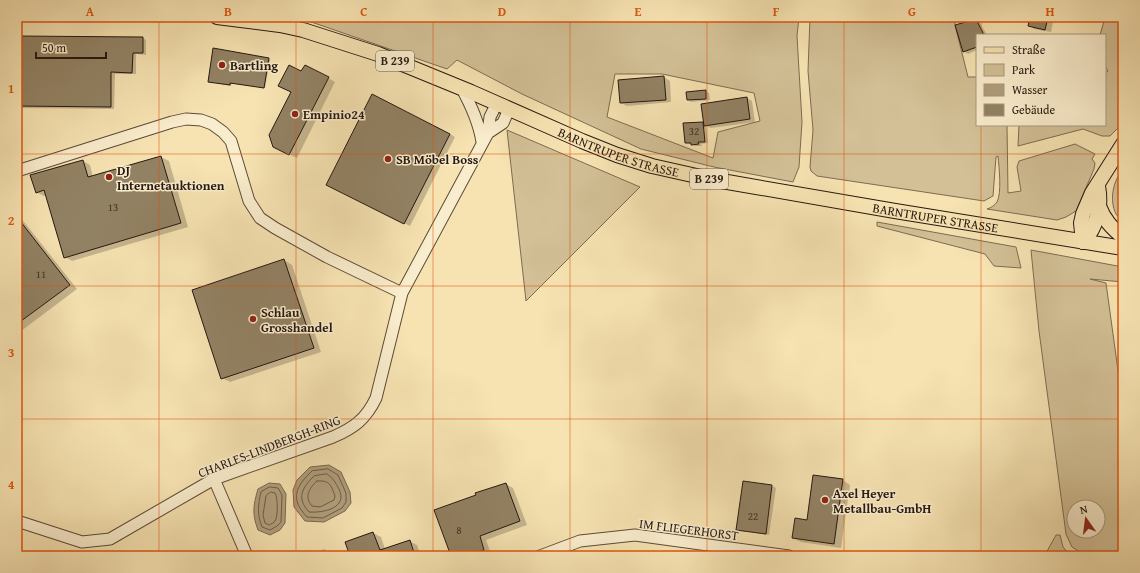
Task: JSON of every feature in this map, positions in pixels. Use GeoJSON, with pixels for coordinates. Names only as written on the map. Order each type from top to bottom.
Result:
{"type":"FeatureCollection","features":[{"type":"Feature","properties":{"kind":"main road","name":"BARNTRUPER STRASSE"},"geometry":{"type":"LineString","coordinates":[[217,17],[280,25],[328,37],[378,54],[461,87],[610,153],[652,166],[710,179],[1083,242]]}},
{"type":"Feature","properties":{"kind":"main road"},"geometry":{"type":"LineString","coordinates":[[1083,242],[1081,223],[1083,214],[1092,193],[1098,186],[1123,144]]}},
{"type":"Feature","properties":{"kind":"main road"},"geometry":{"type":"LineString","coordinates":[[1083,242],[1093,229],[1099,206],[1100,197],[1098,186]]}},
{"type":"Feature","properties":{"kind":"main road"},"geometry":{"type":"LineString","coordinates":[[1099,206],[1106,222],[1123,237]]}},
{"type":"Feature","properties":{"kind":"main road"},"geometry":{"type":"LineString","coordinates":[[1051,237],[1064,233],[1081,223]]}},
{"type":"Feature","properties":{"kind":"main road","name":"B 239"},"geometry":{"type":"LineString","coordinates":[[1083,242],[1123,248]]}},
{"type":"Feature","properties":{"kind":"street"},"geometry":{"type":"LineString","coordinates":[[461,87],[475,113],[479,127],[485,138]]}},
{"type":"Feature","properties":{"kind":"street","name":"CHARLES-LINDBERGH-RING"},"geometry":{"type":"LineString","coordinates":[[17,521],[82,542],[110,539],[214,479],[333,438],[349,430],[360,422],[376,398],[402,293],[485,138],[503,123],[503,106]]}},
{"type":"Feature","properties":{"kind":"street"},"geometry":{"type":"LineString","coordinates":[[17,171],[172,122],[186,119],[201,120],[212,124],[223,132],[231,141],[249,201],[260,218],[327,257],[402,293]]}},
{"type":"Feature","properties":{"kind":"street"},"geometry":{"type":"LineString","coordinates":[[214,479],[247,556]]}},
{"type":"Feature","properties":{"kind":"street","name":"IM FLIEGERHORST"},"geometry":{"type":"LineString","coordinates":[[540,556],[580,541],[635,535],[789,556]]}},
{"type":"Feature","properties":{"kind":"green space"},"geometry":{"type":"Polygon","coordinates":[[[297,17],[799,17],[797,36],[802,122],[799,167],[793,182],[714,167],[641,149],[522,94],[457,60],[447,69],[297,17]],[[615,74],[607,117],[713,158],[718,132],[760,121],[754,93],[662,74],[615,74]]]}},
{"type":"Feature","properties":{"kind":"green space"},"geometry":{"type":"Polygon","coordinates":[[[810,17],[955,17],[955,25],[968,77],[976,77],[976,126],[1007,126],[1008,193],[1021,191],[1017,167],[1019,161],[1075,144],[1095,154],[1092,159],[1095,163],[1094,169],[1076,211],[1057,220],[987,209],[995,204],[999,198],[1000,180],[998,156],[996,157],[993,196],[984,201],[817,176],[811,171],[810,167],[813,130],[808,71],[810,17]]]}},
{"type":"Feature","properties":{"kind":"green space"},"geometry":{"type":"Polygon","coordinates":[[[1093,17],[1123,17],[1123,123],[1110,136],[1102,136],[1083,129],[1018,146],[1019,126],[1106,126],[1106,72],[1108,71],[1106,68],[1106,34],[1100,34],[1104,21],[1093,17]]]}},
{"type":"Feature","properties":{"kind":"green space"},"geometry":{"type":"Polygon","coordinates":[[[507,130],[640,187],[526,301],[507,130]]]}},
{"type":"Feature","properties":{"kind":"green space"},"geometry":{"type":"Polygon","coordinates":[[[1123,169],[1123,221],[1116,214],[1114,209],[1113,191],[1117,179],[1123,169]]]}},
{"type":"Feature","properties":{"kind":"green space"},"geometry":{"type":"Polygon","coordinates":[[[877,222],[1016,247],[1021,268],[994,266],[985,254],[877,226],[877,222]]]}},
{"type":"Feature","properties":{"kind":"green space"},"geometry":{"type":"Polygon","coordinates":[[[1031,250],[1123,267],[1123,282],[1090,279],[1106,283],[1123,407],[1123,551],[1082,553],[1072,547],[1068,539],[1106,539],[1106,499],[1066,499],[1066,534],[1039,331],[1031,250]]]}},
{"type":"Feature","properties":{"kind":"green space"},"geometry":{"type":"Polygon","coordinates":[[[1056,535],[1060,535],[1063,547],[1071,556],[1048,556],[1046,553],[1056,535]]]}},
{"type":"Feature","properties":{"kind":"water"},"geometry":{"type":"Polygon","coordinates":[[[329,465],[341,472],[350,492],[351,503],[345,511],[324,522],[305,521],[294,507],[293,490],[297,480],[310,467],[329,465]]]}},
{"type":"Feature","properties":{"kind":"water"},"geometry":{"type":"Polygon","coordinates":[[[269,483],[280,484],[286,494],[285,523],[280,530],[270,535],[258,530],[254,510],[258,489],[269,483]]]}},
{"type":"Feature","properties":{"kind":"building"},"geometry":{"type":"Polygon","coordinates":[[[1030,17],[1048,17],[1045,30],[1028,26],[1030,17]]]}},
{"type":"Feature","properties":{"kind":"building"},"geometry":{"type":"Polygon","coordinates":[[[976,19],[984,34],[976,34],[976,47],[963,52],[955,25],[976,19]]]}},
{"type":"Feature","properties":{"kind":"building"},"geometry":{"type":"Polygon","coordinates":[[[17,36],[143,37],[143,53],[133,53],[132,73],[111,72],[111,107],[17,106],[17,36]]]}},
{"type":"Feature","properties":{"kind":"building"},"geometry":{"type":"Polygon","coordinates":[[[213,48],[269,58],[264,88],[230,83],[230,85],[208,82],[213,48]]]}},
{"type":"Feature","properties":{"kind":"building","name":"Empinio24"},"geometry":{"type":"Polygon","coordinates":[[[289,65],[301,71],[305,65],[329,77],[289,155],[273,147],[269,135],[291,92],[278,86],[289,65]]]}},
{"type":"Feature","properties":{"kind":"building"},"geometry":{"type":"Polygon","coordinates":[[[664,76],[666,100],[620,103],[618,80],[664,76]]]}},
{"type":"Feature","properties":{"kind":"building"},"geometry":{"type":"Polygon","coordinates":[[[706,90],[706,99],[687,100],[686,92],[706,90]]]}},
{"type":"Feature","properties":{"kind":"building","name":"SB Möbel Boss"},"geometry":{"type":"Polygon","coordinates":[[[372,94],[450,134],[404,224],[326,185],[372,94]]]}},
{"type":"Feature","properties":{"kind":"building"},"geometry":{"type":"Polygon","coordinates":[[[747,97],[750,119],[704,126],[701,104],[747,97]]]}},
{"type":"Feature","properties":{"kind":"building"},"geometry":{"type":"Polygon","coordinates":[[[703,122],[705,142],[698,142],[699,144],[691,145],[691,143],[685,143],[683,123],[703,122]]]}},
{"type":"Feature","properties":{"kind":"building"},"geometry":{"type":"Polygon","coordinates":[[[161,156],[181,223],[64,258],[44,190],[36,193],[30,175],[83,160],[88,177],[161,156]]]}},
{"type":"Feature","properties":{"kind":"building"},"geometry":{"type":"Polygon","coordinates":[[[17,217],[70,285],[17,324],[17,217]]]}},
{"type":"Feature","properties":{"kind":"building","name":"Schlau Grosshandel"},"geometry":{"type":"Polygon","coordinates":[[[284,259],[314,348],[221,379],[192,290],[284,259]]]}},
{"type":"Feature","properties":{"kind":"building","name":"Axel Heyer Metallbau-GmbH"},"geometry":{"type":"Polygon","coordinates":[[[813,475],[843,479],[834,544],[792,538],[795,518],[807,520],[813,475]]]}},
{"type":"Feature","properties":{"kind":"building"},"geometry":{"type":"Polygon","coordinates":[[[743,481],[772,485],[766,534],[736,530],[743,481]]]}},
{"type":"Feature","properties":{"kind":"building"},"geometry":{"type":"Polygon","coordinates":[[[506,483],[520,521],[480,536],[484,550],[466,556],[451,556],[434,510],[476,495],[475,493],[506,483]]]}},
{"type":"Feature","properties":{"kind":"building"},"geometry":{"type":"Polygon","coordinates":[[[373,532],[380,550],[410,540],[415,556],[350,556],[345,542],[373,532]]]}},
{"type":"Feature","properties":{"kind":"place","name":"Bartling"},"geometry":{"type":"Point","coordinates":[222,65]}},
{"type":"Feature","properties":{"kind":"place","name":"Empinio24"},"geometry":{"type":"Point","coordinates":[295,114]}},
{"type":"Feature","properties":{"kind":"place","name":"SB Möbel Boss"},"geometry":{"type":"Point","coordinates":[388,159]}},
{"type":"Feature","properties":{"kind":"place","name":"DJ Internetauktionen"},"geometry":{"type":"Point","coordinates":[109,177]}},
{"type":"Feature","properties":{"kind":"place","name":"Schlau Grosshandel"},"geometry":{"type":"Point","coordinates":[253,319]}},
{"type":"Feature","properties":{"kind":"place","name":"Axel Heyer Metallbau-GmbH"},"geometry":{"type":"Point","coordinates":[825,500]}}]}
